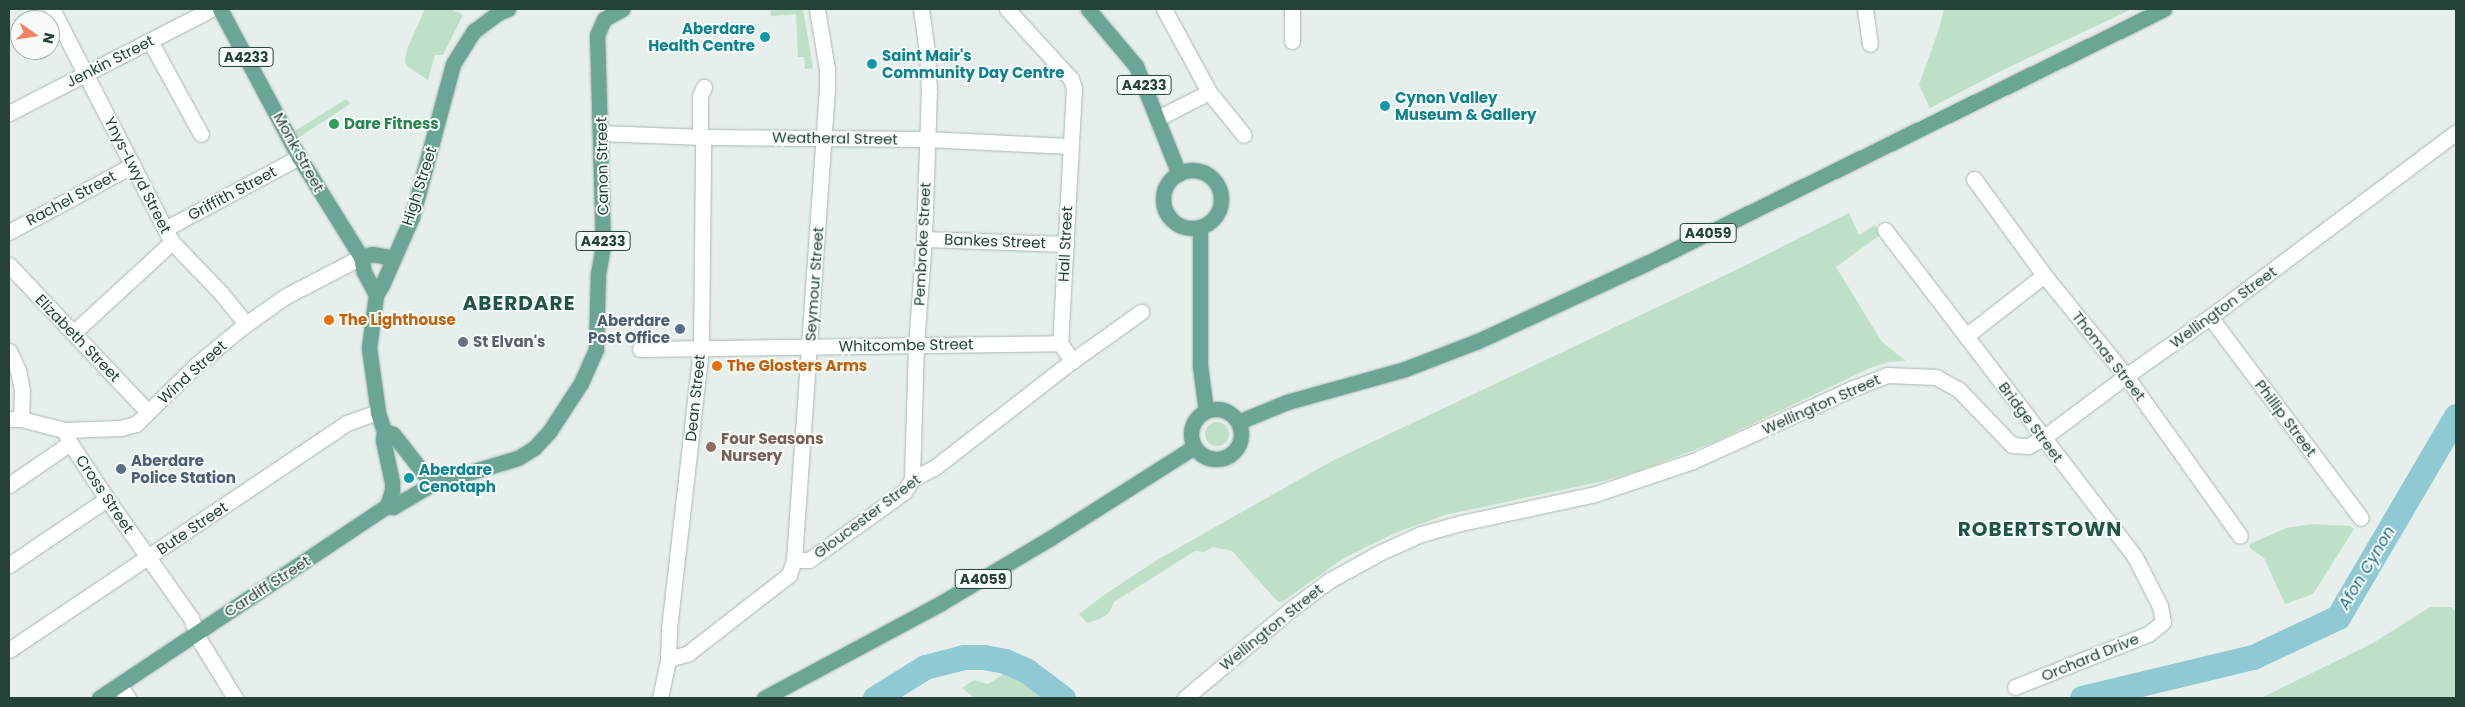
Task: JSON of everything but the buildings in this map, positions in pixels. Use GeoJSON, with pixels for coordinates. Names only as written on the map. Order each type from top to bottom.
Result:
{"type":"FeatureCollection","features":[{"type":"Feature","properties":{"kind":"main road","name":"Monk Street"},"geometry":{"type":"LineString","coordinates":[[220,9],[299,157],[361,257],[364,272],[376,295]]}},
{"type":"Feature","properties":{"kind":"main road","name":"High Street"},"geometry":{"type":"LineString","coordinates":[[387,506],[392,491],[392,482],[383,440],[384,431],[378,412],[369,348],[376,295],[412,217],[453,64],[474,31],[498,13],[508,9]]}},
{"type":"Feature","properties":{"kind":"main road","name":"Canon Street"},"geometry":{"type":"LineString","coordinates":[[437,481],[518,458],[534,448],[553,426],[580,383],[596,349],[598,274],[603,247],[597,35],[604,19],[622,9]]}},
{"type":"Feature","properties":{"kind":"main road","name":"A4233"},"geometry":{"type":"LineString","coordinates":[[1088,9],[1136,66],[1158,118],[1178,174]]}},
{"type":"Feature","properties":{"kind":"main road","name":"A4059"},"geometry":{"type":"LineString","coordinates":[[1238,422],[1287,402],[1405,369],[1478,342],[1648,262],[2164,9]]}},
{"type":"Feature","properties":{"kind":"main road"},"geometry":{"type":"LineString","coordinates":[[1197,171],[1214,181],[1219,189],[1220,205],[1215,216],[1200,227],[1190,228],[1173,221],[1164,205],[1166,187],[1178,174],[1197,171]]}},
{"type":"Feature","properties":{"kind":"main road"},"geometry":{"type":"LineString","coordinates":[[1200,227],[1200,366],[1206,410]]}},
{"type":"Feature","properties":{"kind":"main road"},"geometry":{"type":"LineString","coordinates":[[361,257],[372,254],[394,258]]}},
{"type":"Feature","properties":{"kind":"main road"},"geometry":{"type":"LineString","coordinates":[[1220,409],[1233,416],[1238,422],[1240,439],[1237,447],[1224,458],[1207,458],[1194,447],[1191,430],[1199,415],[1206,410],[1220,409]]}},
{"type":"Feature","properties":{"kind":"main road"},"geometry":{"type":"LineString","coordinates":[[384,431],[393,434],[426,475],[437,481]]}},
{"type":"Feature","properties":{"kind":"main road","name":"A4059"},"geometry":{"type":"LineString","coordinates":[[764,698],[942,603],[1049,539],[1194,447]]}},
{"type":"Feature","properties":{"kind":"main road","name":"Cardiff Street"},"geometry":{"type":"LineString","coordinates":[[99,698],[387,506],[393,507],[437,481]]}},
{"type":"Feature","properties":{"kind":"street","name":"Ynys-Lwyd Street"},"geometry":{"type":"LineString","coordinates":[[52,9],[86,72],[168,236],[221,293],[246,324]]}},
{"type":"Feature","properties":{"kind":"street","name":"Jenkin Street"},"geometry":{"type":"LineString","coordinates":[[9,113],[211,9]]}},
{"type":"Feature","properties":{"kind":"street","name":"Seymour Street"},"geometry":{"type":"LineString","coordinates":[[794,560],[810,347],[827,69],[817,9]]}},
{"type":"Feature","properties":{"kind":"street","name":"Pembroke Street"},"geometry":{"type":"LineString","coordinates":[[912,480],[916,345],[924,239],[928,62],[921,9]]}},
{"type":"Feature","properties":{"kind":"street","name":"Hall Street"},"geometry":{"type":"LineString","coordinates":[[1007,9],[1071,79],[1074,88],[1069,146],[1060,343]]}},
{"type":"Feature","properties":{"kind":"street"},"geometry":{"type":"LineString","coordinates":[[1164,9],[1209,92],[1244,135]]}},
{"type":"Feature","properties":{"kind":"street"},"geometry":{"type":"LineString","coordinates":[[1292,9],[1292,41]]}},
{"type":"Feature","properties":{"kind":"street"},"geometry":{"type":"LineString","coordinates":[[1865,9],[1870,44]]}},
{"type":"Feature","properties":{"kind":"street"},"geometry":{"type":"LineString","coordinates":[[150,40],[201,134]]}},
{"type":"Feature","properties":{"kind":"street","name":"Dean Street"},"geometry":{"type":"LineString","coordinates":[[660,698],[668,659],[669,630],[701,348],[702,137],[700,96],[704,87]]}},
{"type":"Feature","properties":{"kind":"street"},"geometry":{"type":"LineString","coordinates":[[1158,118],[1209,92]]}},
{"type":"Feature","properties":{"kind":"street","name":"Wellington Street"},"geometry":{"type":"LineString","coordinates":[[1185,698],[1299,603],[1330,580],[1382,552],[1421,534],[1461,523],[1512,514],[1595,494],[1693,461],[1851,389],[1887,375],[1936,377],[1958,388],[2012,445],[2028,446],[2043,438],[2126,376],[2210,317],[2456,132]]}},
{"type":"Feature","properties":{"kind":"street","name":"Weatheral Street"},"geometry":{"type":"LineString","coordinates":[[601,133],[702,137],[926,139],[1069,146]]}},
{"type":"Feature","properties":{"kind":"street","name":"Griffith Street"},"geometry":{"type":"LineString","coordinates":[[72,333],[168,236],[299,157]]}},
{"type":"Feature","properties":{"kind":"street","name":"Rachel Street"},"geometry":{"type":"LineString","coordinates":[[9,232],[133,165]]}},
{"type":"Feature","properties":{"kind":"street","name":"Thomas Street"},"geometry":{"type":"LineString","coordinates":[[1974,180],[2044,275],[2126,376],[2240,536]]}},
{"type":"Feature","properties":{"kind":"street","name":"Bridge Street"},"geometry":{"type":"LineString","coordinates":[[1885,230],[2135,557],[2160,606],[2163,622]]}},
{"type":"Feature","properties":{"kind":"street","name":"Bankes Street"},"geometry":{"type":"LineString","coordinates":[[924,239],[1066,244]]}},
{"type":"Feature","properties":{"kind":"street","name":"Wind Street"},"geometry":{"type":"LineString","coordinates":[[15,419],[67,437],[136,424],[197,364],[246,324],[286,296],[361,257]]}},
{"type":"Feature","properties":{"kind":"street","name":"Elizabeth Street"},"geometry":{"type":"LineString","coordinates":[[9,265],[148,412]]}},
{"type":"Feature","properties":{"kind":"street"},"geometry":{"type":"LineString","coordinates":[[1966,336],[2044,275]]}},
{"type":"Feature","properties":{"kind":"street","name":"Gloucester Street"},"geometry":{"type":"LineString","coordinates":[[668,659],[687,654],[789,576],[794,560],[809,560],[904,492],[912,480],[934,468],[1072,361],[1141,312]]}},
{"type":"Feature","properties":{"kind":"street","name":"Phillip Street"},"geometry":{"type":"LineString","coordinates":[[2210,317],[2361,518]]}},
{"type":"Feature","properties":{"kind":"street"},"geometry":{"type":"LineString","coordinates":[[1060,343],[1072,361]]}},
{"type":"Feature","properties":{"kind":"street","name":"Whitcombe Street"},"geometry":{"type":"LineString","coordinates":[[640,349],[1060,343]]}},
{"type":"Feature","properties":{"kind":"street"},"geometry":{"type":"LineString","coordinates":[[9,351],[18,370],[22,390],[15,419]]}},
{"type":"Feature","properties":{"kind":"street","name":"Bute Street"},"geometry":{"type":"LineString","coordinates":[[9,650],[347,423],[378,412]]}},
{"type":"Feature","properties":{"kind":"street"},"geometry":{"type":"LineString","coordinates":[[9,486],[67,437]]}},
{"type":"Feature","properties":{"kind":"street","name":"Cross Street"},"geometry":{"type":"LineString","coordinates":[[67,437],[107,499],[191,618],[196,632],[235,698]]}},
{"type":"Feature","properties":{"kind":"street"},"geometry":{"type":"LineString","coordinates":[[9,565],[107,499]]}},
{"type":"Feature","properties":{"kind":"street","name":"Orchard Drive"},"geometry":{"type":"LineString","coordinates":[[2015,687],[2148,634],[2163,622]]}},
{"type":"Feature","properties":{"kind":"street"},"geometry":{"type":"LineString","coordinates":[[119,685],[128,698]]}},
{"type":"Feature","properties":{"kind":"green space"},"geometry":{"type":"Polygon","coordinates":[[[425,9],[451,9],[463,15],[443,55],[435,55],[428,80],[408,67],[405,62],[407,49],[425,9]]]}},
{"type":"Feature","properties":{"kind":"green space"},"geometry":{"type":"Polygon","coordinates":[[[770,9],[803,9],[813,68],[805,69],[804,57],[798,57],[796,14],[771,16],[770,9]]]}},
{"type":"Feature","properties":{"kind":"green space"},"geometry":{"type":"Polygon","coordinates":[[[1944,9],[2132,9],[2003,70],[1930,108],[1919,85],[1940,26],[1944,9]]]}},
{"type":"Feature","properties":{"kind":"green space"},"geometry":{"type":"Polygon","coordinates":[[[346,99],[350,104],[298,138],[295,131],[346,99]]]}},
{"type":"Feature","properties":{"kind":"green space"},"geometry":{"type":"Polygon","coordinates":[[[1849,213],[1859,235],[1875,225],[1880,235],[1836,267],[1882,342],[1906,361],[1889,362],[1870,368],[1712,443],[1639,471],[1604,481],[1445,515],[1395,533],[1344,558],[1282,602],[1278,602],[1232,551],[1213,547],[1204,552],[1195,551],[1114,602],[1109,613],[1100,619],[1087,623],[1079,614],[1157,560],[1332,461],[1738,269],[1849,213]]]}},
{"type":"Feature","properties":{"kind":"green space"},"geometry":{"type":"Polygon","coordinates":[[[1217,422],[1226,425],[1229,434],[1226,443],[1217,446],[1208,443],[1205,434],[1208,425],[1217,422]]]}},
{"type":"Feature","properties":{"kind":"green space"},"geometry":{"type":"Polygon","coordinates":[[[2312,524],[2350,526],[2354,529],[2313,594],[2285,604],[2264,558],[2250,548],[2250,544],[2286,528],[2312,524]]]}},
{"type":"Feature","properties":{"kind":"green space"},"geometry":{"type":"Polygon","coordinates":[[[2430,607],[2451,607],[2456,612],[2456,698],[2261,698],[2373,643],[2430,607]]]}},
{"type":"Feature","properties":{"kind":"green space"},"geometry":{"type":"Polygon","coordinates":[[[1007,672],[1027,682],[1047,698],[974,698],[962,688],[974,680],[988,684],[1007,672]]]}},
{"type":"Feature","properties":{"kind":"waterway","name":"Afon Cynon"},"geometry":{"type":"LineString","coordinates":[[2082,698],[2253,657],[2338,617],[2456,416]]}},
{"type":"Feature","properties":{"kind":"waterway","name":"Afon Cynon"},"geometry":{"type":"LineString","coordinates":[[875,698],[925,667],[964,657],[984,657],[1005,661],[1027,671],[1063,698]]}},
{"type":"Feature","properties":{"kind":"place","name":"Aberdare Health Centre"},"geometry":{"type":"Point","coordinates":[765,37]}},
{"type":"Feature","properties":{"kind":"place","name":"Saint Mair's Community Day Centre"},"geometry":{"type":"Point","coordinates":[872,64]}},
{"type":"Feature","properties":{"kind":"place","name":"Cynon Valley Museum & Gallery"},"geometry":{"type":"Point","coordinates":[1385,106]}},
{"type":"Feature","properties":{"kind":"place","name":"Dare Fitness"},"geometry":{"type":"Point","coordinates":[334,124]}},
{"type":"Feature","properties":{"kind":"place","name":"The Lighthouse"},"geometry":{"type":"Point","coordinates":[329,320]}},
{"type":"Feature","properties":{"kind":"place","name":"Aberdare Post Office"},"geometry":{"type":"Point","coordinates":[680,329]}},
{"type":"Feature","properties":{"kind":"place","name":"St Elvan's"},"geometry":{"type":"Point","coordinates":[463,342]}},
{"type":"Feature","properties":{"kind":"place","name":"The Glosters Arms"},"geometry":{"type":"Point","coordinates":[717,366]}},
{"type":"Feature","properties":{"kind":"place","name":"Four Seasons Nursery"},"geometry":{"type":"Point","coordinates":[711,447]}},
{"type":"Feature","properties":{"kind":"place","name":"Aberdare Police Station"},"geometry":{"type":"Point","coordinates":[121,469]}},
{"type":"Feature","properties":{"kind":"place","name":"Aberdare Cenotaph"},"geometry":{"type":"Point","coordinates":[409,478]}},
{"type":"Feature","properties":{"kind":"district","name":"ABERDARE"},"geometry":{"type":"Point","coordinates":[519,303]}},
{"type":"Feature","properties":{"kind":"district","name":"ROBERTSTOWN"},"geometry":{"type":"Point","coordinates":[2040,529]}}]}
